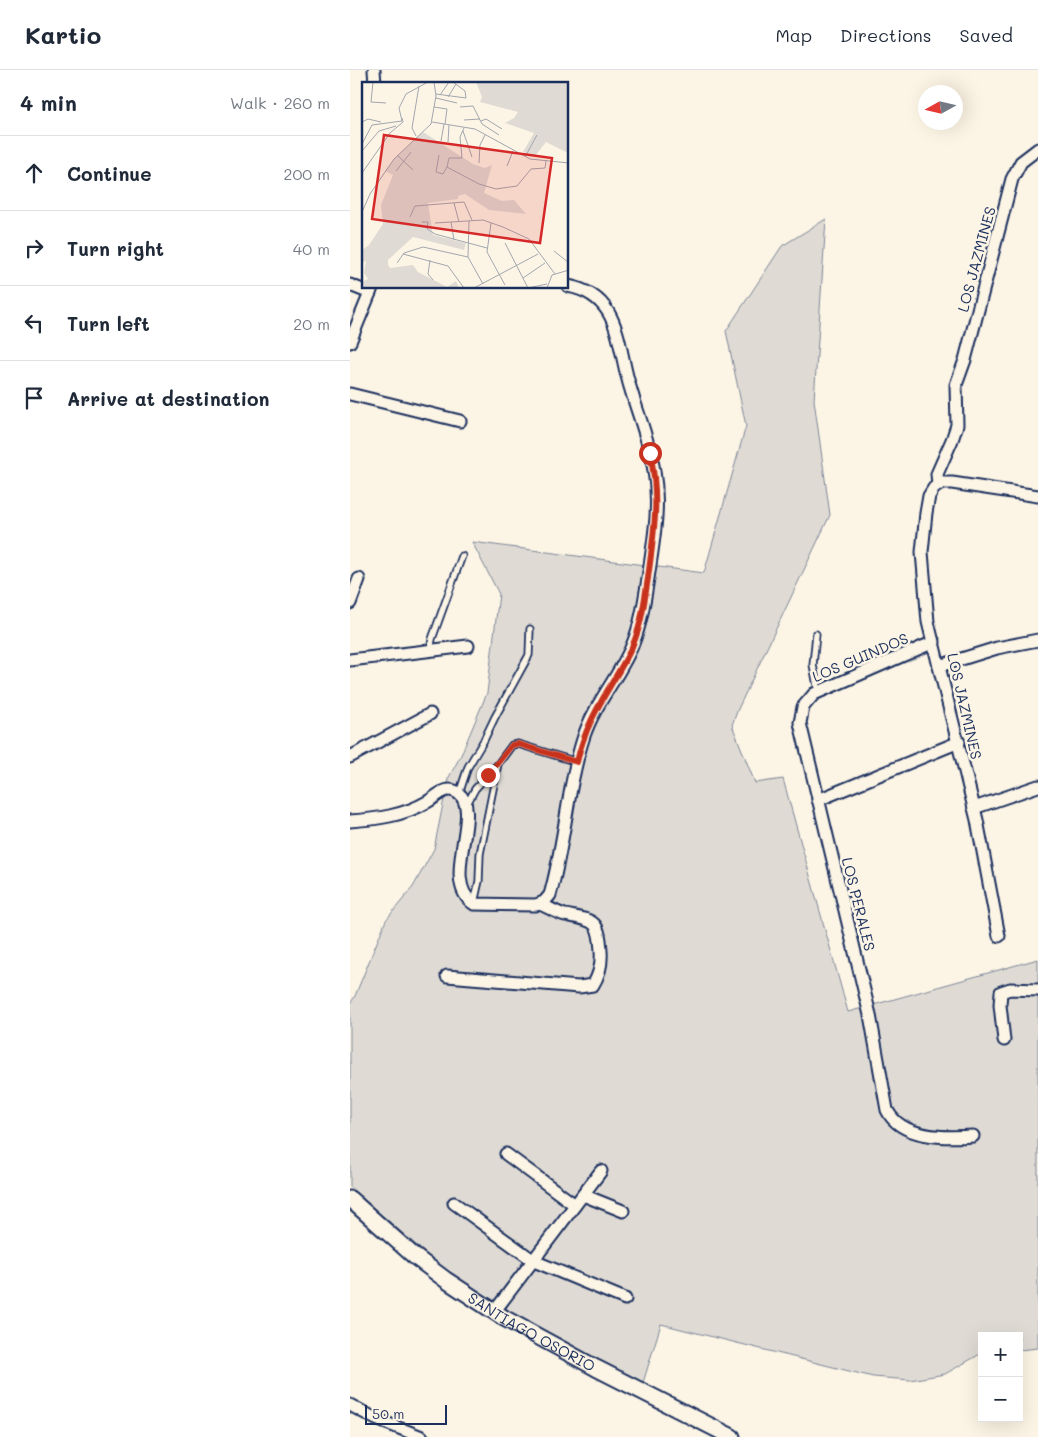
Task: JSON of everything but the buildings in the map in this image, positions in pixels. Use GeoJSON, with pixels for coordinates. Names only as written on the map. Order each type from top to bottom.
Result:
{"type":"FeatureCollection","features":[{"type":"Feature","properties":{"kind":"street","name":"LOS JAZMINES"},"geometry":{"type":"LineString","coordinates":[[999,936],[974,808],[928,622],[922,552],[923,531],[929,496],[938,485],[937,474],[957,425],[956,385],[1014,173],[1021,162],[1038,149]]}},
{"type":"Feature","properties":{"kind":"street"},"geometry":{"type":"LineString","coordinates":[[540,904],[547,898],[551,890],[577,762],[589,723],[628,655],[640,623],[657,504],[650,453],[631,391],[616,328],[610,315],[597,300],[582,290],[569,286]]}},
{"type":"Feature","properties":{"kind":"street"},"geometry":{"type":"LineString","coordinates":[[350,342],[371,290]]}},
{"type":"Feature","properties":{"kind":"street"},"geometry":{"type":"LineString","coordinates":[[350,394],[460,421]]}},
{"type":"Feature","properties":{"kind":"street"},"geometry":{"type":"LineString","coordinates":[[938,485],[952,483],[1038,496]]}},
{"type":"Feature","properties":{"kind":"street"},"geometry":{"type":"LineString","coordinates":[[350,603],[359,579]]}},
{"type":"Feature","properties":{"kind":"street"},"geometry":{"type":"LineString","coordinates":[[939,666],[988,651],[1038,640]]}},
{"type":"Feature","properties":{"kind":"street","name":"LOS GUINDOS"},"geometry":{"type":"LineString","coordinates":[[803,706],[809,697],[818,691],[934,642]]}},
{"type":"Feature","properties":{"kind":"street"},"geometry":{"type":"LineString","coordinates":[[350,660],[468,646]]}},
{"type":"Feature","properties":{"kind":"street","name":"LOS PERALES"},"geometry":{"type":"LineString","coordinates":[[803,706],[800,717],[802,734],[870,1015],[887,1110],[894,1122],[904,1129],[942,1137],[973,1136]]}},
{"type":"Feature","properties":{"kind":"street"},"geometry":{"type":"LineString","coordinates":[[350,757],[430,714]]}},
{"type":"Feature","properties":{"kind":"street"},"geometry":{"type":"LineString","coordinates":[[818,800],[959,742]]}},
{"type":"Feature","properties":{"kind":"street"},"geometry":{"type":"LineString","coordinates":[[974,808],[1038,786]]}},
{"type":"Feature","properties":{"kind":"street"},"geometry":{"type":"LineString","coordinates":[[350,822],[394,816],[426,803],[447,790],[459,794],[464,800],[465,807],[466,830],[462,849],[460,883],[465,897],[474,904],[540,904],[563,915],[584,918],[596,925],[600,934],[601,955],[599,975],[593,985],[579,987],[447,976]]}},
{"type":"Feature","properties":{"kind":"street"},"geometry":{"type":"LineString","coordinates":[[1004,1040],[1000,1006],[1001,992],[1010,989],[1038,990]]}},
{"type":"Feature","properties":{"kind":"street"},"geometry":{"type":"LineString","coordinates":[[506,1154],[575,1205]]}},
{"type":"Feature","properties":{"kind":"street"},"geometry":{"type":"LineString","coordinates":[[494,1312],[601,1171]]}},
{"type":"Feature","properties":{"kind":"street"},"geometry":{"type":"LineString","coordinates":[[583,1195],[623,1211]]}},
{"type":"Feature","properties":{"kind":"street","name":"SANTIAGO OSORIO"},"geometry":{"type":"LineString","coordinates":[[350,1199],[414,1256],[494,1312],[530,1334],[587,1364],[732,1437]]}},
{"type":"Feature","properties":{"kind":"street"},"geometry":{"type":"LineString","coordinates":[[454,1203],[534,1261],[625,1298]]}},
{"type":"Feature","properties":{"kind":"street"},"geometry":{"type":"LineString","coordinates":[[350,1405],[376,1419],[422,1437]]}},
{"type":"Feature","properties":{"kind":"lane"},"geometry":{"type":"LineString","coordinates":[[430,651],[432,638],[462,556]]}},
{"type":"Feature","properties":{"kind":"lane"},"geometry":{"type":"LineString","coordinates":[[459,794],[468,767],[529,655],[530,629]]}},
{"type":"Feature","properties":{"kind":"lane"},"geometry":{"type":"LineString","coordinates":[[816,634],[813,665],[818,691]]}},
{"type":"Feature","properties":{"kind":"lane"},"geometry":{"type":"LineString","coordinates":[[465,807],[475,789],[498,764],[512,745],[518,744],[577,762]]}},
{"type":"Feature","properties":{"kind":"lane"},"geometry":{"type":"LineString","coordinates":[[474,904],[479,881],[480,854],[498,764]]}},
{"type":"Feature","properties":{"kind":"shaded area"},"geometry":{"type":"Polygon","coordinates":[[[826,219],[814,400],[830,515],[732,725],[755,783],[783,779],[848,1012],[1038,959],[1038,1348],[1023,1350],[1023,1332],[978,1332],[978,1355],[945,1374],[910,1380],[873,1377],[661,1324],[642,1386],[465,1288],[350,1187],[350,1004],[386,920],[413,887],[434,849],[448,779],[461,755],[487,693],[499,594],[472,542],[704,573],[746,426],[726,331],[782,246],[826,219]]]}},
{"type":"Feature","properties":{"kind":"route"},"geometry":{"type":"LineString","coordinates":[[488,775],[512,745],[518,744],[577,762],[589,723],[628,655],[640,623],[657,504],[654,471],[650,453]]}}]}
